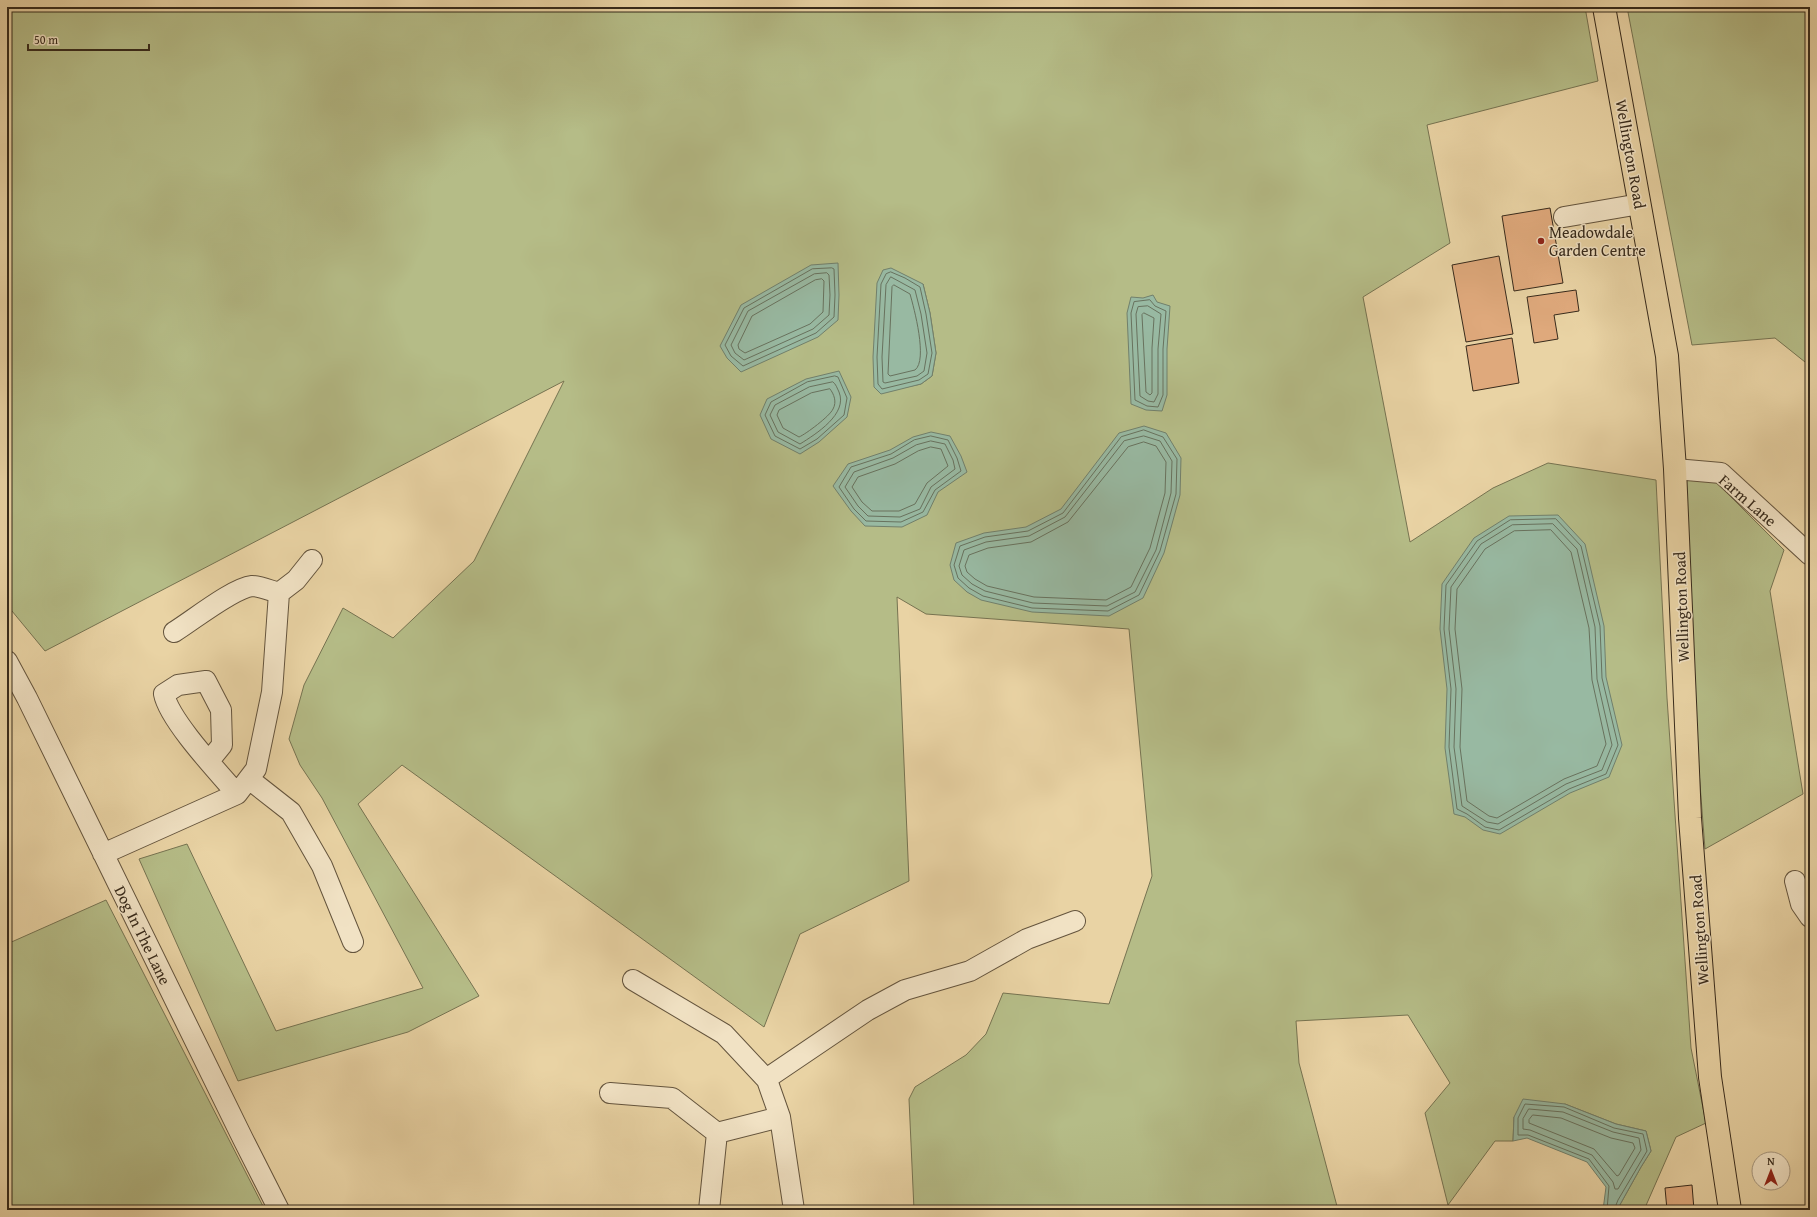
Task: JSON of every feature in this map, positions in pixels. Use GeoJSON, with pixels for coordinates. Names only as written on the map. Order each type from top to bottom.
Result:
{"type":"FeatureCollection","features":[{"type":"Feature","properties":{"kind":"main road","name":"Wellington Road"},"geometry":{"type":"LineString","coordinates":[[1604,7],[1668,356],[1675,469],[1690,818],[1710,1077],[1730,1210]]}},
{"type":"Feature","properties":{"kind":"street"},"geometry":{"type":"LineString","coordinates":[[1564,217],[1640,204]]}},
{"type":"Feature","properties":{"kind":"street","name":"Farm Lane"},"geometry":{"type":"LineString","coordinates":[[1675,469],[1721,473],[1810,555]]}},
{"type":"Feature","properties":{"kind":"street"},"geometry":{"type":"LineString","coordinates":[[104,854],[243,787],[256,769],[272,692],[279,594],[296,580],[312,560]]}},
{"type":"Feature","properties":{"kind":"street"},"geometry":{"type":"LineString","coordinates":[[174,632],[233,594],[246,588],[254,586],[279,594]]}},
{"type":"Feature","properties":{"kind":"street","name":"Dog In The Lane"},"geometry":{"type":"LineString","coordinates":[[7,661],[27,698],[279,1210]]}},
{"type":"Feature","properties":{"kind":"street"},"geometry":{"type":"LineString","coordinates":[[209,760],[243,787],[291,812],[322,866],[353,942]]}},
{"type":"Feature","properties":{"kind":"street"},"geometry":{"type":"LineString","coordinates":[[1795,880],[1801,904],[1810,917]]}},
{"type":"Feature","properties":{"kind":"street"},"geometry":{"type":"LineString","coordinates":[[766,1079],[868,1010],[905,990],[970,971],[1027,939],[1075,921]]}},
{"type":"Feature","properties":{"kind":"street"},"geometry":{"type":"LineString","coordinates":[[633,980],[724,1034],[766,1079],[780,1117],[794,1210]]}},
{"type":"Feature","properties":{"kind":"street"},"geometry":{"type":"LineString","coordinates":[[610,1093],[672,1098],[717,1133]]}},
{"type":"Feature","properties":{"kind":"street"},"geometry":{"type":"LineString","coordinates":[[717,1133],[780,1117]]}},
{"type":"Feature","properties":{"kind":"street"},"geometry":{"type":"LineString","coordinates":[[709,1210],[717,1133]]}},
{"type":"Feature","properties":{"kind":"shaded area"},"geometry":{"type":"Polygon","coordinates":[[[7,7],[1585,7],[1598,81],[1427,125],[1450,243],[1363,297],[1410,542],[1493,488],[1548,463],[1656,480],[1667,698],[1691,1048],[1706,1123],[1676,1137],[1644,1210],[1617,1210],[1651,1151],[1646,1131],[1616,1124],[1565,1104],[1514,1117],[1513,1141],[1495,1141],[1448,1205],[1425,1113],[1450,1083],[1408,1015],[1296,1021],[1299,1063],[1338,1210],[914,1210],[909,1099],[915,1087],[966,1055],[986,1034],[1003,993],[1109,1004],[1152,876],[1129,629],[926,614],[897,597],[909,881],[800,934],[764,1027],[402,765],[358,804],[479,996],[408,1032],[238,1081],[139,859],[187,844],[276,1031],[423,988],[322,798],[300,765],[289,739],[304,685],[343,608],[393,638],[474,561],[564,381],[45,651],[7,605],[7,7]],[[923,284],[902,388],[921,384],[932,376],[936,353],[930,313],[923,284]]]}},
{"type":"Feature","properties":{"kind":"shaded area"},"geometry":{"type":"Polygon","coordinates":[[[1627,7],[1810,7],[1810,366],[1775,338],[1692,345],[1627,7]]]}},
{"type":"Feature","properties":{"kind":"shaded area"},"geometry":{"type":"Polygon","coordinates":[[[1684,479],[1716,482],[1784,550],[1770,591],[1803,794],[1705,849],[1696,732],[1684,479]]]}},
{"type":"Feature","properties":{"kind":"shaded area"},"geometry":{"type":"Polygon","coordinates":[[[106,900],[265,1210],[7,1210],[7,944],[106,900]]]}},
{"type":"Feature","properties":{"kind":"water"},"geometry":{"type":"Polygon","coordinates":[[[838,263],[838,320],[818,337],[741,372],[727,358],[720,346],[741,305],[811,265],[838,263]]]}},
{"type":"Feature","properties":{"kind":"water"},"geometry":{"type":"Polygon","coordinates":[[[891,268],[923,284],[930,313],[936,353],[932,376],[921,384],[881,394],[874,387],[873,357],[877,283],[883,270],[891,268]]]}},
{"type":"Feature","properties":{"kind":"water"},"geometry":{"type":"Polygon","coordinates":[[[1153,295],[1157,302],[1170,306],[1167,349],[1167,395],[1162,411],[1146,410],[1131,404],[1127,313],[1131,297],[1143,298],[1153,295]]]}},
{"type":"Feature","properties":{"kind":"water"},"geometry":{"type":"Polygon","coordinates":[[[839,371],[851,397],[847,417],[819,442],[800,454],[771,439],[760,415],[767,399],[806,379],[839,371]]]}},
{"type":"Feature","properties":{"kind":"water"},"geometry":{"type":"Polygon","coordinates":[[[1144,426],[1166,433],[1181,458],[1180,495],[1164,553],[1143,598],[1109,616],[1032,612],[981,600],[967,592],[954,580],[950,565],[956,543],[984,533],[1026,527],[1061,509],[1119,433],[1144,426]]]}},
{"type":"Feature","properties":{"kind":"water"},"geometry":{"type":"Polygon","coordinates":[[[931,432],[950,436],[961,456],[967,472],[938,492],[927,515],[902,527],[865,526],[851,511],[833,486],[848,464],[890,450],[913,437],[931,432]]]}},
{"type":"Feature","properties":{"kind":"water"},"geometry":{"type":"Polygon","coordinates":[[[1558,515],[1585,544],[1604,626],[1606,677],[1622,745],[1609,777],[1570,793],[1500,834],[1483,830],[1465,817],[1454,814],[1445,748],[1447,689],[1440,629],[1442,584],[1474,538],[1509,516],[1558,515]]]}},
{"type":"Feature","properties":{"kind":"water"},"geometry":{"type":"Polygon","coordinates":[[[1523,1099],[1565,1104],[1616,1124],[1646,1131],[1651,1151],[1617,1210],[1603,1210],[1606,1187],[1587,1162],[1527,1138],[1513,1141],[1514,1117],[1523,1099]]]}},
{"type":"Feature","properties":{"kind":"building"},"geometry":{"type":"Polygon","coordinates":[[[1550,208],[1563,283],[1514,291],[1502,216],[1550,208]]]}},
{"type":"Feature","properties":{"kind":"building"},"geometry":{"type":"Polygon","coordinates":[[[1499,256],[1513,334],[1466,342],[1452,265],[1499,256]]]}},
{"type":"Feature","properties":{"kind":"building"},"geometry":{"type":"Polygon","coordinates":[[[1576,290],[1579,311],[1554,315],[1558,339],[1534,343],[1527,297],[1576,290]]]}},
{"type":"Feature","properties":{"kind":"building"},"geometry":{"type":"Polygon","coordinates":[[[1512,338],[1519,383],[1473,391],[1466,346],[1512,338]]]}},
{"type":"Feature","properties":{"kind":"building"},"geometry":{"type":"Polygon","coordinates":[[[1692,1185],[1694,1210],[1667,1210],[1665,1188],[1692,1185]]]}},
{"type":"Feature","properties":{"kind":"place","name":"Meadowdale Garden Centre"},"geometry":{"type":"Point","coordinates":[1541,241]}}]}
